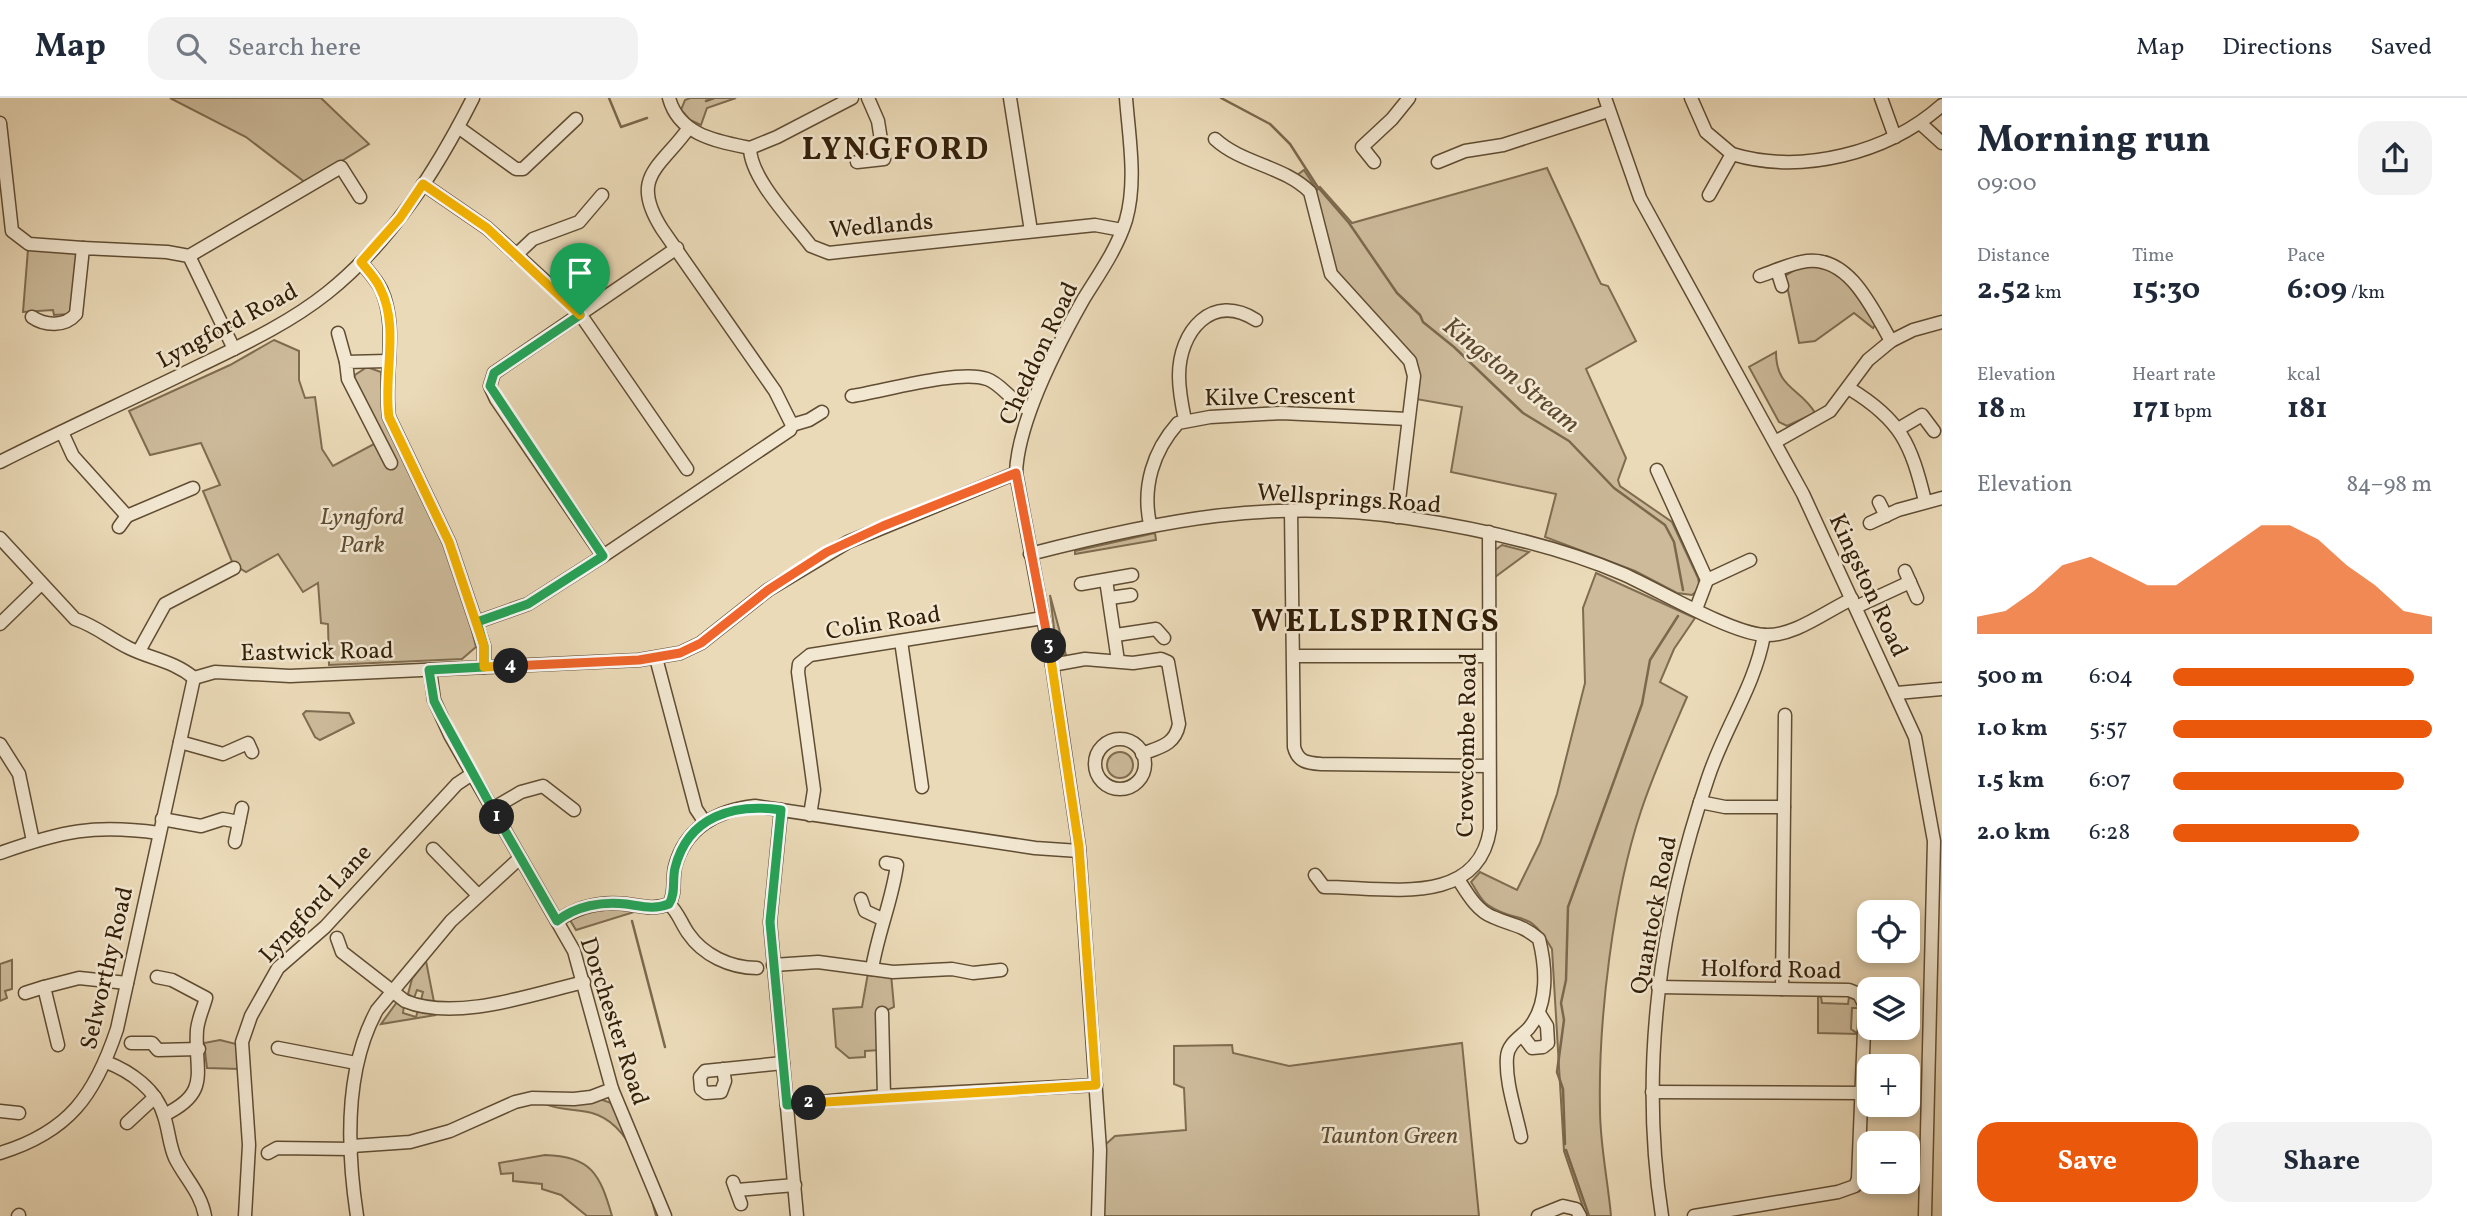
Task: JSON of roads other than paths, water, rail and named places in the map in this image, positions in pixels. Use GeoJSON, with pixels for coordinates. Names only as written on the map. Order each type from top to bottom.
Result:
{"type":"FeatureCollection","features":[{"type":"Feature","properties":{"kind":"street","name":"Lyngford Road"},"geometry":{"type":"LineString","coordinates":[[0,462],[234,349],[304,310],[361,262],[400,218],[458,127],[473,98]]}},
{"type":"Feature","properties":{"kind":"street"},"geometry":{"type":"LineString","coordinates":[[669,98],[673,111],[688,129],[750,148],[852,98]]}},
{"type":"Feature","properties":{"kind":"street"},"geometry":{"type":"LineString","coordinates":[[857,162],[890,158],[868,98]]}},
{"type":"Feature","properties":{"kind":"street"},"geometry":{"type":"LineString","coordinates":[[1010,98],[1031,231]]}},
{"type":"Feature","properties":{"kind":"street","name":"Cheddon Road"},"geometry":{"type":"LineString","coordinates":[[1098,1216],[1101,1175],[1079,851],[1052,665],[1016,473],[1019,443],[1030,410],[1076,313],[1111,255],[1122,230],[1131,188],[1126,98]]}},
{"type":"Feature","properties":{"kind":"street"},"geometry":{"type":"LineString","coordinates":[[1374,162],[1358,143],[1392,119],[1409,98]]}},
{"type":"Feature","properties":{"kind":"street","name":"Kingston Road"},"geometry":{"type":"LineString","coordinates":[[1605,98],[1640,198],[1775,442],[1897,693],[1922,763],[1934,841],[1925,1216]]}},
{"type":"Feature","properties":{"kind":"street"},"geometry":{"type":"LineString","coordinates":[[1691,98],[1715,143],[1732,155],[1749,160],[1792,162],[1836,156],[1895,136],[1920,123],[1942,105]]}},
{"type":"Feature","properties":{"kind":"street"},"geometry":{"type":"LineString","coordinates":[[1881,98],[1895,136]]}},
{"type":"Feature","properties":{"kind":"street"},"geometry":{"type":"LineString","coordinates":[[1444,155],[1521,140],[1608,111]]}},
{"type":"Feature","properties":{"kind":"street"},"geometry":{"type":"LineString","coordinates":[[458,127],[516,169],[523,169],[576,119]]}},
{"type":"Feature","properties":{"kind":"street"},"geometry":{"type":"LineString","coordinates":[[0,123],[10,220],[16,235],[27,243],[39,246],[167,252],[189,256],[345,165],[360,197]]}},
{"type":"Feature","properties":{"kind":"street"},"geometry":{"type":"LineString","coordinates":[[1920,123],[1942,143]]}},
{"type":"Feature","properties":{"kind":"street"},"geometry":{"type":"LineString","coordinates":[[688,129],[655,165],[648,182],[653,214],[775,391],[792,425]]}},
{"type":"Feature","properties":{"kind":"street"},"geometry":{"type":"LineString","coordinates":[[1214,139],[1228,152],[1290,178],[1310,192],[1331,274],[1410,361],[1414,376],[1398,517]]}},
{"type":"Feature","properties":{"kind":"street","name":"Wedlands"},"geometry":{"type":"LineString","coordinates":[[750,148],[753,164],[766,185],[811,246],[820,251],[856,250],[1096,225],[1122,230]]}},
{"type":"Feature","properties":{"kind":"street"},"geometry":{"type":"LineString","coordinates":[[1709,195],[1732,155]]}},
{"type":"Feature","properties":{"kind":"street"},"geometry":{"type":"LineString","coordinates":[[423,184],[487,228],[580,315],[683,453],[687,469]]}},
{"type":"Feature","properties":{"kind":"street"},"geometry":{"type":"LineString","coordinates":[[516,255],[533,239],[579,222],[582,209],[602,195]]}},
{"type":"Feature","properties":{"kind":"street"},"geometry":{"type":"LineString","coordinates":[[32,317],[41,323],[66,323],[76,314],[83,248]]}},
{"type":"Feature","properties":{"kind":"street"},"geometry":{"type":"LineString","coordinates":[[603,556],[490,386],[494,373],[677,248]]}},
{"type":"Feature","properties":{"kind":"street"},"geometry":{"type":"LineString","coordinates":[[189,256],[234,349]]}},
{"type":"Feature","properties":{"kind":"street"},"geometry":{"type":"LineString","coordinates":[[1760,276],[1814,260],[1840,268],[1857,288],[1891,341]]}},
{"type":"Feature","properties":{"kind":"street"},"geometry":{"type":"LineString","coordinates":[[361,262],[376,281],[388,310],[389,417],[439,517],[477,622],[484,646],[484,667]]}},
{"type":"Feature","properties":{"kind":"street"},"geometry":{"type":"LineString","coordinates":[[1777,270],[1782,286]]}},
{"type":"Feature","properties":{"kind":"street"},"geometry":{"type":"LineString","coordinates":[[1185,420],[1178,374],[1184,345],[1204,316],[1228,309],[1251,312]]}},
{"type":"Feature","properties":{"kind":"street"},"geometry":{"type":"LineString","coordinates":[[1775,442],[1830,411],[1850,389],[1868,360],[1891,341],[1913,330],[1942,322]]}},
{"type":"Feature","properties":{"kind":"street"},"geometry":{"type":"LineString","coordinates":[[338,333],[348,379],[384,457]]}},
{"type":"Feature","properties":{"kind":"street"},"geometry":{"type":"LineString","coordinates":[[346,362],[387,361]]}},
{"type":"Feature","properties":{"kind":"street"},"geometry":{"type":"LineString","coordinates":[[852,396],[946,379],[984,377],[991,380],[1013,402],[1030,410]]}},
{"type":"Feature","properties":{"kind":"street"},"geometry":{"type":"LineString","coordinates":[[1850,389],[1874,404],[1900,428],[1915,459],[1926,501]]}},
{"type":"Feature","properties":{"kind":"street"},"geometry":{"type":"LineString","coordinates":[[1923,400],[1922,415],[1934,431]]}},
{"type":"Feature","properties":{"kind":"street"},"geometry":{"type":"LineString","coordinates":[[477,622],[528,604],[790,430],[792,425],[809,420],[822,412]]}},
{"type":"Feature","properties":{"kind":"street","name":"Kilve Crescent"},"geometry":{"type":"LineString","coordinates":[[1150,524],[1147,507],[1150,474],[1172,430],[1185,420],[1281,413],[1408,419]]}},
{"type":"Feature","properties":{"kind":"street"},"geometry":{"type":"LineString","coordinates":[[1900,428],[1922,415]]}},
{"type":"Feature","properties":{"kind":"street"},"geometry":{"type":"LineString","coordinates":[[62,432],[73,456],[127,516]]}},
{"type":"Feature","properties":{"kind":"street"},"geometry":{"type":"LineString","coordinates":[[1657,470],[1663,499],[1707,580]]}},
{"type":"Feature","properties":{"kind":"street","name":"Eastwick Road"},"geometry":{"type":"LineString","coordinates":[[194,678],[215,672],[274,676],[429,670],[656,658],[680,653],[701,643],[768,590],[837,547],[1016,473]]}},
{"type":"Feature","properties":{"kind":"street"},"geometry":{"type":"LineString","coordinates":[[119,527],[127,516],[165,494],[193,488]]}},
{"type":"Feature","properties":{"kind":"street"},"geometry":{"type":"LineString","coordinates":[[1870,523],[1926,501],[1942,498]]}},
{"type":"Feature","properties":{"kind":"street"},"geometry":{"type":"LineString","coordinates":[[1879,502],[1886,516]]}},
{"type":"Feature","properties":{"kind":"street"},"geometry":{"type":"LineString","coordinates":[[1291,510],[1294,747],[1305,763],[1489,766]]}},
{"type":"Feature","properties":{"kind":"street","name":"Wellsprings Road"},"geometry":{"type":"LineString","coordinates":[[1030,554],[1150,524],[1203,516],[1291,510],[1398,517],[1489,533],[1595,563],[1696,609],[1764,635]]}},
{"type":"Feature","properties":{"kind":"street","name":"Crowcombe Road"},"geometry":{"type":"LineString","coordinates":[[1315,875],[1324,887],[1433,888],[1458,879],[1478,865],[1488,841],[1489,533]]}},
{"type":"Feature","properties":{"kind":"street"},"geometry":{"type":"LineString","coordinates":[[0,538],[75,619],[89,622],[113,639],[139,651],[178,665],[194,678]]}},
{"type":"Feature","properties":{"kind":"street"},"geometry":{"type":"LineString","coordinates":[[1696,609],[1707,580],[1749,560]]}},
{"type":"Feature","properties":{"kind":"street"},"geometry":{"type":"LineString","coordinates":[[139,651],[165,604],[230,575]]}},
{"type":"Feature","properties":{"kind":"street"},"geometry":{"type":"LineString","coordinates":[[1081,584],[1132,575]]}},
{"type":"Feature","properties":{"kind":"street"},"geometry":{"type":"LineString","coordinates":[[1764,635],[1785,632],[1907,577],[1917,598]]}},
{"type":"Feature","properties":{"kind":"street"},"geometry":{"type":"LineString","coordinates":[[1106,580],[1118,661]]}},
{"type":"Feature","properties":{"kind":"street"},"geometry":{"type":"LineString","coordinates":[[0,624],[41,584]]}},
{"type":"Feature","properties":{"kind":"street"},"geometry":{"type":"LineString","coordinates":[[1110,598],[1131,595]]}},
{"type":"Feature","properties":{"kind":"street","name":"Colin Road"},"geometry":{"type":"LineString","coordinates":[[810,814],[814,789],[799,664],[810,655],[1043,618]]}},
{"type":"Feature","properties":{"kind":"street"},"geometry":{"type":"LineString","coordinates":[[1116,635],[1156,629],[1164,638]]}},
{"type":"Feature","properties":{"kind":"street","name":"Quantock Road"},"geometry":{"type":"LineString","coordinates":[[1662,1216],[1651,1092],[1658,987],[1674,894],[1700,802],[1751,679],[1764,635]]}},
{"type":"Feature","properties":{"kind":"street"},"geometry":{"type":"LineString","coordinates":[[901,641],[922,787]]}},
{"type":"Feature","properties":{"kind":"street"},"geometry":{"type":"LineString","coordinates":[[1294,656],[1489,656]]}},
{"type":"Feature","properties":{"kind":"street"},"geometry":{"type":"LineString","coordinates":[[656,658],[696,809],[704,821]]}},
{"type":"Feature","properties":{"kind":"street"},"geometry":{"type":"LineString","coordinates":[[1052,665],[1085,659],[1132,663],[1166,659],[1171,667],[1179,724],[1177,733],[1167,745],[1142,754]]}},
{"type":"Feature","properties":{"kind":"street","name":"Dorchester Road"},"geometry":{"type":"LineString","coordinates":[[429,670],[434,701],[472,774],[574,951],[612,1089],[665,1216]]}},
{"type":"Feature","properties":{"kind":"street","name":"Selworthy Road"},"geometry":{"type":"LineString","coordinates":[[0,1153],[41,1137],[67,1118],[87,1097],[106,1062],[127,983],[194,678]]}},
{"type":"Feature","properties":{"kind":"street"},"geometry":{"type":"LineString","coordinates":[[1897,693],[1903,690],[1942,689]]}},
{"type":"Feature","properties":{"kind":"street"},"geometry":{"type":"LineString","coordinates":[[1782,989],[1785,715]]}},
{"type":"Feature","properties":{"kind":"street"},"geometry":{"type":"LineString","coordinates":[[1109,742],[1132,742],[1142,754],[1145,762],[1140,778],[1127,788],[1110,787],[1097,775],[1098,753],[1109,742]]}},
{"type":"Feature","properties":{"kind":"street"},"geometry":{"type":"LineString","coordinates":[[180,743],[223,754],[248,743],[252,752]]}},
{"type":"Feature","properties":{"kind":"street"},"geometry":{"type":"LineString","coordinates":[[0,744],[19,774],[33,841]]}},
{"type":"Feature","properties":{"kind":"street","name":"Lyngford Lane"},"geometry":{"type":"LineString","coordinates":[[245,1216],[249,1145],[242,1042],[256,1007],[278,968],[325,927],[457,784],[472,774]]}},
{"type":"Feature","properties":{"kind":"street"},"geometry":{"type":"LineString","coordinates":[[492,809],[521,792],[543,786],[574,810]]}},
{"type":"Feature","properties":{"kind":"street"},"geometry":{"type":"LineString","coordinates":[[1700,802],[1725,807],[1784,807]]}},
{"type":"Feature","properties":{"kind":"street"},"geometry":{"type":"LineString","coordinates":[[757,968],[723,962],[705,951],[688,933],[669,904],[680,853],[704,821],[740,807],[810,814],[1035,848],[1079,851]]}},
{"type":"Feature","properties":{"kind":"street"},"geometry":{"type":"LineString","coordinates":[[235,842],[242,808]]}},
{"type":"Feature","properties":{"kind":"street"},"geometry":{"type":"LineString","coordinates":[[781,810],[771,890],[773,965],[797,1216]]}},
{"type":"Feature","properties":{"kind":"street"},"geometry":{"type":"LineString","coordinates":[[162,819],[201,826],[223,819],[239,822]]}},
{"type":"Feature","properties":{"kind":"street"},"geometry":{"type":"LineString","coordinates":[[0,853],[73,830],[97,828],[159,833]]}},
{"type":"Feature","properties":{"kind":"street"},"geometry":{"type":"LineString","coordinates":[[433,849],[477,894]]}},
{"type":"Feature","properties":{"kind":"street"},"geometry":{"type":"LineString","coordinates":[[357,1216],[352,1147],[356,1063],[369,1024],[392,991],[477,894],[520,858]]}},
{"type":"Feature","properties":{"kind":"street"},"geometry":{"type":"LineString","coordinates":[[872,969],[882,919],[893,894],[892,864]]}},
{"type":"Feature","properties":{"kind":"street"},"geometry":{"type":"LineString","coordinates":[[1458,879],[1472,901],[1492,917],[1511,921],[1539,939],[1545,965],[1539,1013],[1513,1043],[1507,1055],[1521,1137]]}},
{"type":"Feature","properties":{"kind":"street"},"geometry":{"type":"LineString","coordinates":[[861,899],[864,911],[882,919]]}},
{"type":"Feature","properties":{"kind":"street"},"geometry":{"type":"LineString","coordinates":[[557,921],[579,909],[603,904],[652,908],[669,904]]}},
{"type":"Feature","properties":{"kind":"street"},"geometry":{"type":"LineString","coordinates":[[337,938],[342,952],[392,991],[415,1005],[457,1008],[521,998],[584,982]]}},
{"type":"Feature","properties":{"kind":"street"},"geometry":{"type":"LineString","coordinates":[[737,965],[740,952]]}},
{"type":"Feature","properties":{"kind":"street"},"geometry":{"type":"LineString","coordinates":[[773,965],[818,962],[893,972],[944,969],[994,975]]}},
{"type":"Feature","properties":{"kind":"street"},"geometry":{"type":"LineString","coordinates":[[157,977],[174,987],[211,999],[198,1020],[199,1082],[190,1099],[164,1115]]}},
{"type":"Feature","properties":{"kind":"street"},"geometry":{"type":"LineString","coordinates":[[25,993],[79,978],[127,983]]}},
{"type":"Feature","properties":{"kind":"street","name":"Holford Road"},"geometry":{"type":"LineString","coordinates":[[1658,987],[1849,990],[1862,997],[1866,1006],[1864,1054]]}},
{"type":"Feature","properties":{"kind":"street"},"geometry":{"type":"LineString","coordinates":[[44,988],[48,1030],[58,1045]]}},
{"type":"Feature","properties":{"kind":"street"},"geometry":{"type":"LineString","coordinates":[[882,1013],[884,1096]]}},
{"type":"Feature","properties":{"kind":"street"},"geometry":{"type":"LineString","coordinates":[[1522,1035],[1532,1048],[1543,1047],[1548,1043],[1547,1026],[1539,1013]]}},
{"type":"Feature","properties":{"kind":"street"},"geometry":{"type":"LineString","coordinates":[[131,1043],[152,1042],[158,1050],[199,1049]]}},
{"type":"Feature","properties":{"kind":"street"},"geometry":{"type":"LineString","coordinates":[[278,1048],[356,1063]]}},
{"type":"Feature","properties":{"kind":"street"},"geometry":{"type":"LineString","coordinates":[[106,1062],[132,1076],[155,1097],[164,1115],[169,1143],[205,1214],[219,1210]]}},
{"type":"Feature","properties":{"kind":"street"},"geometry":{"type":"LineString","coordinates":[[723,1069],[783,1063]]}},
{"type":"Feature","properties":{"kind":"street"},"geometry":{"type":"LineString","coordinates":[[787,1105],[884,1096],[1096,1085]]}},
{"type":"Feature","properties":{"kind":"street"},"geometry":{"type":"LineString","coordinates":[[268,1153],[277,1148],[352,1147],[410,1142],[450,1131],[532,1098],[592,1097],[612,1089]]}},
{"type":"Feature","properties":{"kind":"street"},"geometry":{"type":"LineString","coordinates":[[1651,1092],[1857,1093]]}},
{"type":"Feature","properties":{"kind":"street"},"geometry":{"type":"LineString","coordinates":[[127,1123],[155,1097]]}},
{"type":"Feature","properties":{"kind":"street","name":"Holford Road"},"geometry":{"type":"LineString","coordinates":[[1694,1216],[1838,1192],[1855,1186],[1858,1179],[1861,1117]]}},
{"type":"Feature","properties":{"kind":"street"},"geometry":{"type":"LineString","coordinates":[[741,1204],[735,1186],[794,1185]]}},
{"type":"Feature","properties":{"kind":"street"},"geometry":{"type":"LineString","coordinates":[[1538,1216],[1563,1206],[1576,1209],[1580,1216]]}},
{"type":"Feature","properties":{"kind":"waterway","name":"Kingston Stream"},"geometry":{"type":"LineString","coordinates":[[609,98],[621,127],[647,118]]}},
{"type":"Feature","properties":{"kind":"waterway","name":"Kingston Stream"},"geometry":{"type":"LineString","coordinates":[[706,101],[714,98]]}},
{"type":"Feature","properties":{"kind":"waterway","name":"Kingston Stream"},"geometry":{"type":"LineString","coordinates":[[1221,98],[1270,124],[1290,144],[1317,186],[1349,223],[1397,293],[1420,315],[1423,322],[1454,347],[1523,413],[1569,441],[1614,488],[1665,525],[1674,542],[1683,590]]}},
{"type":"Feature","properties":{"kind":"waterway","name":"Kingston Stream"},"geometry":{"type":"LineString","coordinates":[[1565,1144],[1563,1089],[1557,1072],[1564,1020],[1561,1003],[1566,980],[1568,907],[1642,704],[1650,660],[1678,616]]}},
{"type":"Feature","properties":{"kind":"waterway"},"geometry":{"type":"LineString","coordinates":[[632,921],[665,1047]]}},
{"type":"Feature","properties":{"kind":"waterway","name":"Kingston Stream"},"geometry":{"type":"LineString","coordinates":[[1566,1150],[1589,1216]]}},
{"type":"Feature","properties":{"kind":"district","name":"LYNGFORD"},"geometry":{"type":"Point","coordinates":[896,148]}},
{"type":"Feature","properties":{"kind":"district","name":"WELLSPRINGS"},"geometry":{"type":"Point","coordinates":[1376,620]}},
{"type":"Feature","properties":{"kind":"park label","name":"Lyngford Park"},"geometry":{"type":"Point","coordinates":[362,530]}},
{"type":"Feature","properties":{"kind":"park label","name":"Taunton Green"},"geometry":{"type":"Point","coordinates":[1389,1135]}}]}
